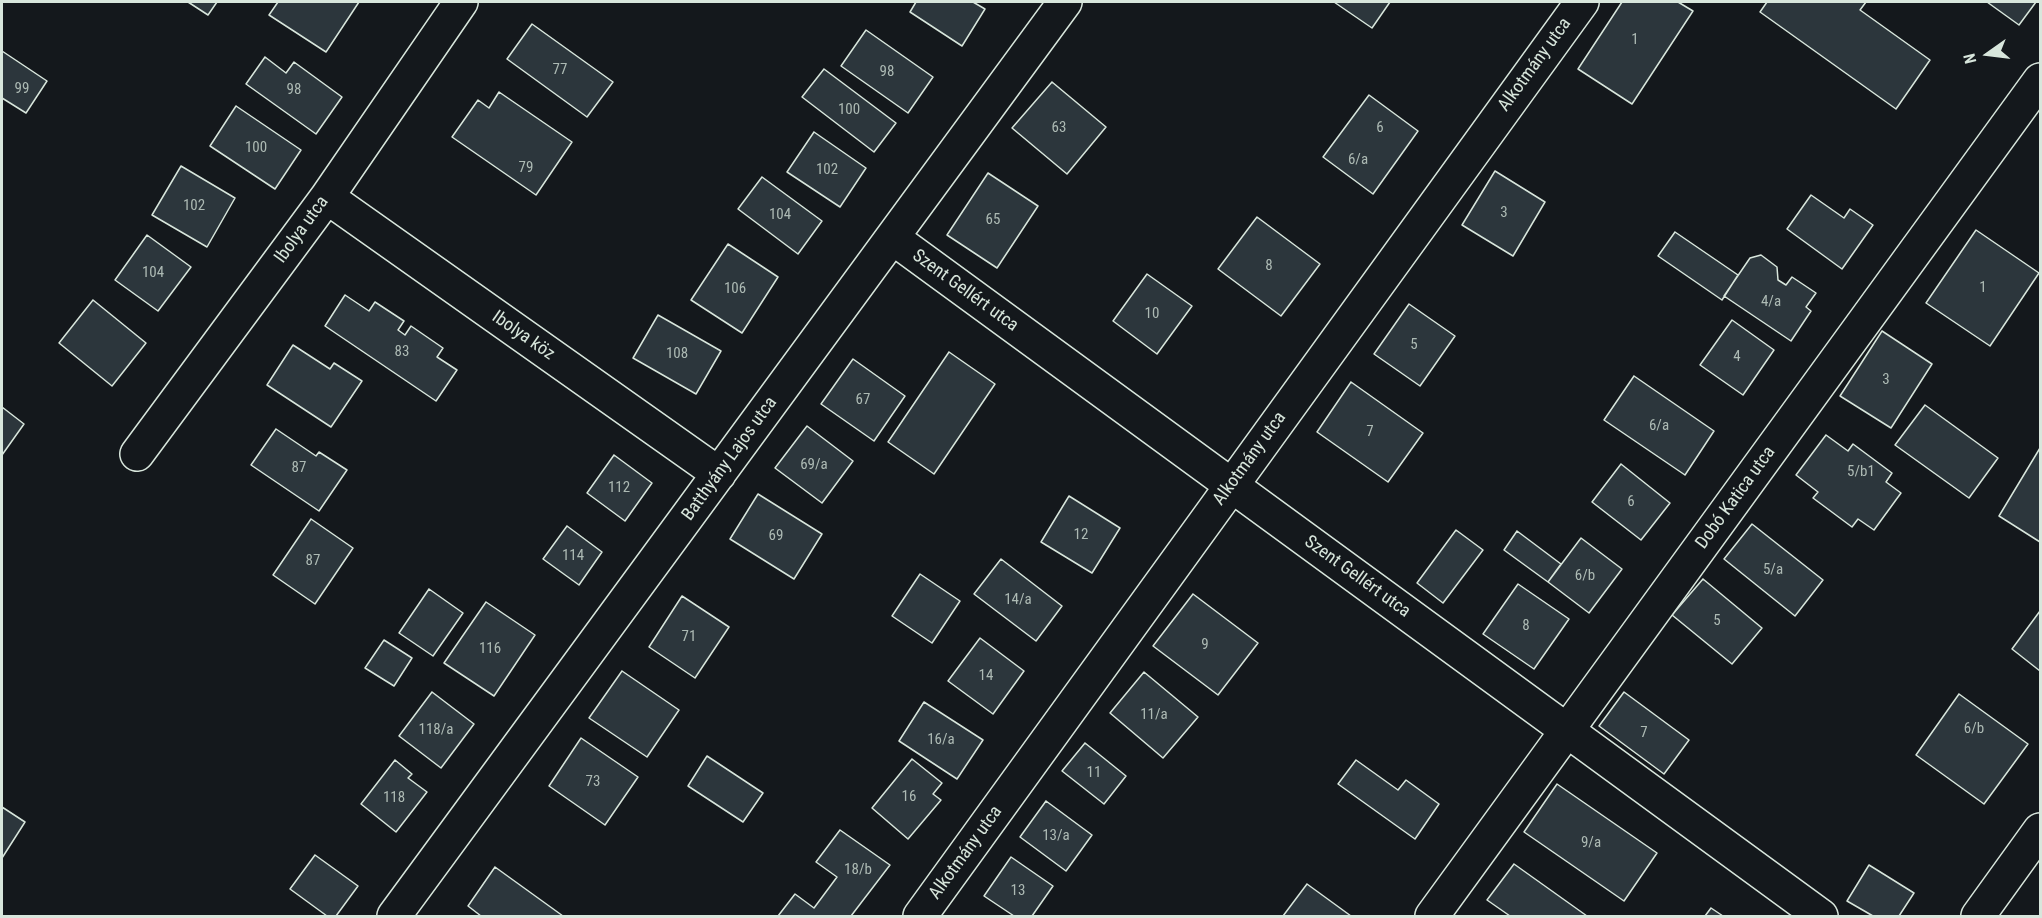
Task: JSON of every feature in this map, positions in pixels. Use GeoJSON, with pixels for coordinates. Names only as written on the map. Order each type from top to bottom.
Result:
{"type":"FeatureCollection","features":[{"type":"Feature","properties":{"kind":"street","name":"Ibolya utca"},"geometry":{"type":"LineString","coordinates":[[137,454],[327,197],[461,2]]}},
{"type":"Feature","properties":{"kind":"street","name":"Batthyány Lajos utca"},"geometry":{"type":"LineString","coordinates":[[394,916],[1065,2]]}},
{"type":"Feature","properties":{"kind":"street","name":"Alkotmány utca"},"geometry":{"type":"LineString","coordinates":[[920,916],[1582,2]]}},
{"type":"Feature","properties":{"kind":"street","name":"Dobó Katica utca"},"geometry":{"type":"LineString","coordinates":[[1432,916],[2040,80]]}},
{"type":"Feature","properties":{"kind":"street","name":"Ibolya köz"},"geometry":{"type":"LineString","coordinates":[[327,197],[718,474]]}},
{"type":"Feature","properties":{"kind":"street","name":"Szent Gellért utca"},"geometry":{"type":"LineString","coordinates":[[893,238],[1821,916]]}},
{"type":"Feature","properties":{"kind":"street"},"geometry":{"type":"LineString","coordinates":[[1978,916],[2040,830]]}},
{"type":"Feature","properties":{"kind":"building"},"geometry":{"type":"Polygon","coordinates":[[[188,2],[217,2],[208,15],[188,2]]]}},
{"type":"Feature","properties":{"kind":"building"},"geometry":{"type":"Polygon","coordinates":[[[278,2],[359,2],[326,52],[269,15],[278,2]]]}},
{"type":"Feature","properties":{"kind":"building"},"geometry":{"type":"Polygon","coordinates":[[[916,2],[973,2],[985,9],[962,46],[910,12],[916,2]]]}},
{"type":"Feature","properties":{"kind":"building"},"geometry":{"type":"Polygon","coordinates":[[[1334,2],[1390,2],[1372,28],[1334,2]]]}},
{"type":"Feature","properties":{"kind":"building"},"geometry":{"type":"Polygon","coordinates":[[[1622,2],[1678,2],[1693,11],[1632,104],[1578,69],[1622,2]]]}},
{"type":"Feature","properties":{"kind":"building"},"geometry":{"type":"Polygon","coordinates":[[[1767,2],[1866,2],[1860,10],[1930,60],[1896,109],[1760,12],[1767,2]]]}},
{"type":"Feature","properties":{"kind":"building"},"geometry":{"type":"Polygon","coordinates":[[[1987,2],[2036,2],[2019,25],[1987,2]]]}},
{"type":"Feature","properties":{"kind":"building"},"geometry":{"type":"Polygon","coordinates":[[[532,24],[613,82],[587,117],[507,59],[532,24]]]}},
{"type":"Feature","properties":{"kind":"building"},"geometry":{"type":"Polygon","coordinates":[[[866,30],[933,77],[908,113],[841,66],[866,30]]]}},
{"type":"Feature","properties":{"kind":"building"},"geometry":{"type":"Polygon","coordinates":[[[2,51],[47,81],[26,113],[2,98],[2,51]]]}},
{"type":"Feature","properties":{"kind":"building"},"geometry":{"type":"Polygon","coordinates":[[[265,57],[286,73],[294,62],[342,97],[316,134],[246,84],[265,57]]]}},
{"type":"Feature","properties":{"kind":"building"},"geometry":{"type":"Polygon","coordinates":[[[824,69],[896,123],[874,152],[802,97],[824,69]]]}},
{"type":"Feature","properties":{"kind":"building"},"geometry":{"type":"Polygon","coordinates":[[[1052,82],[1106,127],[1067,174],[1012,128],[1052,82]]]}},
{"type":"Feature","properties":{"kind":"building"},"geometry":{"type":"Polygon","coordinates":[[[499,92],[572,142],[536,195],[452,137],[478,100],[489,108],[499,92]]]}},
{"type":"Feature","properties":{"kind":"building"},"geometry":{"type":"Polygon","coordinates":[[[1369,95],[1418,131],[1373,194],[1323,157],[1369,95]]]}},
{"type":"Feature","properties":{"kind":"building"},"geometry":{"type":"Polygon","coordinates":[[[236,106],[301,150],[275,189],[210,146],[236,106]]]}},
{"type":"Feature","properties":{"kind":"building"},"geometry":{"type":"Polygon","coordinates":[[[814,132],[866,168],[840,207],[787,172],[814,132]]]}},
{"type":"Feature","properties":{"kind":"building"},"geometry":{"type":"Polygon","coordinates":[[[181,166],[235,198],[207,247],[152,215],[181,166]]]}},
{"type":"Feature","properties":{"kind":"building"},"geometry":{"type":"Polygon","coordinates":[[[1495,171],[1545,202],[1513,256],[1462,225],[1495,171]]]}},
{"type":"Feature","properties":{"kind":"building"},"geometry":{"type":"Polygon","coordinates":[[[988,173],[1038,206],[997,268],[947,235],[988,173]]]}},
{"type":"Feature","properties":{"kind":"building"},"geometry":{"type":"Polygon","coordinates":[[[762,177],[822,221],[798,254],[738,209],[762,177]]]}},
{"type":"Feature","properties":{"kind":"building"},"geometry":{"type":"Polygon","coordinates":[[[1811,195],[1844,218],[1850,209],[1873,225],[1842,269],[1787,229],[1811,195]]]}},
{"type":"Feature","properties":{"kind":"building"},"geometry":{"type":"Polygon","coordinates":[[[1257,217],[1320,264],[1281,316],[1218,269],[1257,217]]]}},
{"type":"Feature","properties":{"kind":"building"},"geometry":{"type":"Polygon","coordinates":[[[1976,230],[2039,273],[1990,346],[1926,303],[1976,230]]]}},
{"type":"Feature","properties":{"kind":"building"},"geometry":{"type":"Polygon","coordinates":[[[1675,232],[1738,275],[1722,300],[1658,256],[1675,232]]]}},
{"type":"Feature","properties":{"kind":"building"},"geometry":{"type":"Polygon","coordinates":[[[147,235],[191,267],[158,311],[115,280],[147,235]]]}},
{"type":"Feature","properties":{"kind":"building"},"geometry":{"type":"Polygon","coordinates":[[[728,244],[778,277],[742,333],[691,300],[728,244]]]}},
{"type":"Feature","properties":{"kind":"building"},"geometry":{"type":"Polygon","coordinates":[[[1761,255],[1777,267],[1778,280],[1786,285],[1792,277],[1816,293],[1806,307],[1811,311],[1791,341],[1724,296],[1750,258],[1761,255]]]}},
{"type":"Feature","properties":{"kind":"building"},"geometry":{"type":"Polygon","coordinates":[[[1147,274],[1192,306],[1157,354],[1113,321],[1147,274]]]}},
{"type":"Feature","properties":{"kind":"building"},"geometry":{"type":"Polygon","coordinates":[[[345,295],[369,311],[375,302],[404,321],[398,330],[405,335],[411,326],[443,348],[437,357],[457,370],[436,401],[325,326],[345,295]]]}},
{"type":"Feature","properties":{"kind":"building"},"geometry":{"type":"Polygon","coordinates":[[[93,300],[146,343],[112,386],[59,343],[93,300]]]}},
{"type":"Feature","properties":{"kind":"building"},"geometry":{"type":"Polygon","coordinates":[[[1409,304],[1455,336],[1420,386],[1374,354],[1409,304]]]}},
{"type":"Feature","properties":{"kind":"building"},"geometry":{"type":"Polygon","coordinates":[[[658,315],[721,351],[696,394],[633,358],[658,315]]]}},
{"type":"Feature","properties":{"kind":"building"},"geometry":{"type":"Polygon","coordinates":[[[1732,320],[1774,350],[1743,395],[1700,365],[1732,320]]]}},
{"type":"Feature","properties":{"kind":"building"},"geometry":{"type":"Polygon","coordinates":[[[1882,331],[1932,364],[1891,428],[1840,396],[1882,331]]]}},
{"type":"Feature","properties":{"kind":"building"},"geometry":{"type":"Polygon","coordinates":[[[293,345],[330,369],[334,363],[362,381],[331,427],[267,385],[293,345]]]}},
{"type":"Feature","properties":{"kind":"building"},"geometry":{"type":"Polygon","coordinates":[[[949,352],[995,384],[934,474],[888,442],[949,352]]]}},
{"type":"Feature","properties":{"kind":"building"},"geometry":{"type":"Polygon","coordinates":[[[853,359],[905,396],[874,441],[821,404],[853,359]]]}},
{"type":"Feature","properties":{"kind":"building"},"geometry":{"type":"Polygon","coordinates":[[[1634,376],[1714,431],[1685,475],[1604,420],[1634,376]]]}},
{"type":"Feature","properties":{"kind":"building"},"geometry":{"type":"Polygon","coordinates":[[[1351,382],[1423,433],[1388,482],[1317,432],[1351,382]]]}},
{"type":"Feature","properties":{"kind":"building"},"geometry":{"type":"Polygon","coordinates":[[[1925,405],[1998,458],[1969,498],[1895,445],[1925,405]]]}},
{"type":"Feature","properties":{"kind":"building"},"geometry":{"type":"Polygon","coordinates":[[[2,407],[24,424],[2,455],[2,407]]]}},
{"type":"Feature","properties":{"kind":"building"},"geometry":{"type":"Polygon","coordinates":[[[807,426],[853,461],[822,503],[775,468],[807,426]]]}},
{"type":"Feature","properties":{"kind":"building"},"geometry":{"type":"Polygon","coordinates":[[[276,429],[316,456],[319,452],[347,470],[319,511],[251,465],[276,429]]]}},
{"type":"Feature","properties":{"kind":"building"},"geometry":{"type":"Polygon","coordinates":[[[1826,435],[1848,451],[1853,444],[1892,473],[1886,482],[1901,493],[1874,530],[1858,519],[1852,527],[1813,498],[1818,492],[1796,475],[1826,435]]]}},
{"type":"Feature","properties":{"kind":"building"},"geometry":{"type":"Polygon","coordinates":[[[2040,448],[2040,542],[1999,516],[2040,448]]]}},
{"type":"Feature","properties":{"kind":"building"},"geometry":{"type":"Polygon","coordinates":[[[614,455],[652,483],[625,521],[587,493],[614,455]]]}},
{"type":"Feature","properties":{"kind":"building"},"geometry":{"type":"Polygon","coordinates":[[[1621,464],[1670,503],[1641,540],[1592,502],[1621,464]]]}},
{"type":"Feature","properties":{"kind":"building"},"geometry":{"type":"Polygon","coordinates":[[[758,494],[822,534],[794,579],[730,539],[758,494]]]}},
{"type":"Feature","properties":{"kind":"building"},"geometry":{"type":"Polygon","coordinates":[[[1069,496],[1120,528],[1092,573],[1041,542],[1069,496]]]}},
{"type":"Feature","properties":{"kind":"building"},"geometry":{"type":"Polygon","coordinates":[[[311,519],[353,548],[315,604],[273,575],[311,519]]]}},
{"type":"Feature","properties":{"kind":"building"},"geometry":{"type":"Polygon","coordinates":[[[1752,524],[1823,580],[1795,616],[1724,559],[1752,524]]]}},
{"type":"Feature","properties":{"kind":"building"},"geometry":{"type":"Polygon","coordinates":[[[567,526],[602,552],[579,585],[543,559],[567,526]]]}},
{"type":"Feature","properties":{"kind":"building"},"geometry":{"type":"Polygon","coordinates":[[[1456,530],[1483,550],[1443,603],[1417,583],[1456,530]]]}},
{"type":"Feature","properties":{"kind":"building"},"geometry":{"type":"Polygon","coordinates":[[[1517,531],[1561,564],[1548,582],[1504,550],[1517,531]]]}},
{"type":"Feature","properties":{"kind":"building"},"geometry":{"type":"Polygon","coordinates":[[[1581,538],[1622,569],[1589,613],[1548,582],[1581,538]]]}},
{"type":"Feature","properties":{"kind":"building"},"geometry":{"type":"Polygon","coordinates":[[[1001,559],[1062,606],[1036,641],[974,594],[1001,559]]]}},
{"type":"Feature","properties":{"kind":"building"},"geometry":{"type":"Polygon","coordinates":[[[920,574],[960,601],[932,643],[892,616],[920,574]]]}},
{"type":"Feature","properties":{"kind":"building"},"geometry":{"type":"Polygon","coordinates":[[[1703,579],[1762,628],[1732,664],[1672,615],[1703,579]]]}},
{"type":"Feature","properties":{"kind":"building"},"geometry":{"type":"Polygon","coordinates":[[[1518,584],[1569,619],[1534,669],[1483,634],[1518,584]]]}},
{"type":"Feature","properties":{"kind":"building"},"geometry":{"type":"Polygon","coordinates":[[[429,589],[463,613],[433,656],[399,633],[429,589]]]}},
{"type":"Feature","properties":{"kind":"building"},"geometry":{"type":"Polygon","coordinates":[[[1193,594],[1258,643],[1218,695],[1153,646],[1193,594]]]}},
{"type":"Feature","properties":{"kind":"building"},"geometry":{"type":"Polygon","coordinates":[[[682,596],[729,627],[695,678],[649,647],[682,596]]]}},
{"type":"Feature","properties":{"kind":"building"},"geometry":{"type":"Polygon","coordinates":[[[486,602],[535,635],[494,696],[444,663],[486,602]]]}},
{"type":"Feature","properties":{"kind":"building"},"geometry":{"type":"Polygon","coordinates":[[[2040,611],[2040,671],[2012,649],[2040,611]]]}},
{"type":"Feature","properties":{"kind":"building"},"geometry":{"type":"Polygon","coordinates":[[[980,638],[1024,671],[993,714],[948,681],[980,638]]]}},
{"type":"Feature","properties":{"kind":"building"},"geometry":{"type":"Polygon","coordinates":[[[384,640],[412,658],[394,686],[365,668],[384,640]]]}},
{"type":"Feature","properties":{"kind":"building"},"geometry":{"type":"Polygon","coordinates":[[[622,671],[679,710],[647,757],[589,718],[622,671]]]}},
{"type":"Feature","properties":{"kind":"building"},"geometry":{"type":"Polygon","coordinates":[[[1144,672],[1198,717],[1163,758],[1110,713],[1144,672]]]}},
{"type":"Feature","properties":{"kind":"building"},"geometry":{"type":"Polygon","coordinates":[[[432,692],[474,724],[441,768],[399,736],[432,692]]]}},
{"type":"Feature","properties":{"kind":"building"},"geometry":{"type":"Polygon","coordinates":[[[1624,692],[1689,740],[1664,774],[1599,726],[1624,692]]]}},
{"type":"Feature","properties":{"kind":"building"},"geometry":{"type":"Polygon","coordinates":[[[1959,694],[2028,744],[1984,804],[1916,755],[1959,694]]]}},
{"type":"Feature","properties":{"kind":"building"},"geometry":{"type":"Polygon","coordinates":[[[924,702],[983,740],[957,779],[899,741],[924,702]]]}},
{"type":"Feature","properties":{"kind":"building"},"geometry":{"type":"Polygon","coordinates":[[[581,738],[638,777],[605,825],[549,786],[581,738]]]}},
{"type":"Feature","properties":{"kind":"building"},"geometry":{"type":"Polygon","coordinates":[[[1085,743],[1126,776],[1104,804],[1062,771],[1085,743]]]}},
{"type":"Feature","properties":{"kind":"building"},"geometry":{"type":"Polygon","coordinates":[[[707,756],[763,793],[743,822],[688,786],[707,756]]]}},
{"type":"Feature","properties":{"kind":"building"},"geometry":{"type":"Polygon","coordinates":[[[912,759],[942,783],[933,794],[941,800],[908,839],[872,808],[912,759]]]}},
{"type":"Feature","properties":{"kind":"building"},"geometry":{"type":"Polygon","coordinates":[[[395,760],[412,774],[408,778],[427,792],[396,832],[361,804],[395,760]]]}},
{"type":"Feature","properties":{"kind":"building"},"geometry":{"type":"Polygon","coordinates":[[[1356,760],[1398,790],[1406,780],[1439,804],[1415,839],[1338,784],[1356,760]]]}},
{"type":"Feature","properties":{"kind":"building"},"geometry":{"type":"Polygon","coordinates":[[[1557,784],[1657,853],[1624,901],[1524,832],[1557,784]]]}},
{"type":"Feature","properties":{"kind":"building"},"geometry":{"type":"Polygon","coordinates":[[[1046,801],[1092,835],[1066,871],[1020,837],[1046,801]]]}},
{"type":"Feature","properties":{"kind":"building"},"geometry":{"type":"Polygon","coordinates":[[[2,807],[25,822],[2,858],[2,807]]]}},
{"type":"Feature","properties":{"kind":"building"},"geometry":{"type":"Polygon","coordinates":[[[840,830],[890,865],[851,916],[778,916],[795,894],[814,908],[837,877],[816,862],[840,830]]]}},
{"type":"Feature","properties":{"kind":"building"},"geometry":{"type":"Polygon","coordinates":[[[315,855],[358,886],[336,916],[327,916],[290,889],[315,855]]]}},
{"type":"Feature","properties":{"kind":"building"},"geometry":{"type":"Polygon","coordinates":[[[1011,857],[1053,886],[1032,916],[1014,916],[984,896],[1011,857]]]}},
{"type":"Feature","properties":{"kind":"building"},"geometry":{"type":"Polygon","coordinates":[[[1514,864],[1587,916],[1510,916],[1487,900],[1514,864]]]}},
{"type":"Feature","properties":{"kind":"building"},"geometry":{"type":"Polygon","coordinates":[[[1869,865],[1914,893],[1899,916],[1873,916],[1847,901],[1869,865]]]}},
{"type":"Feature","properties":{"kind":"building"},"geometry":{"type":"Polygon","coordinates":[[[495,867],[563,916],[481,916],[468,906],[495,867]]]}},
{"type":"Feature","properties":{"kind":"building"},"geometry":{"type":"Polygon","coordinates":[[[1307,884],[1351,916],[1283,916],[1307,884]]]}},
{"type":"Feature","properties":{"kind":"building"},"geometry":{"type":"Polygon","coordinates":[[[1711,908],[1723,916],[1705,916],[1711,908]]]}}]}
